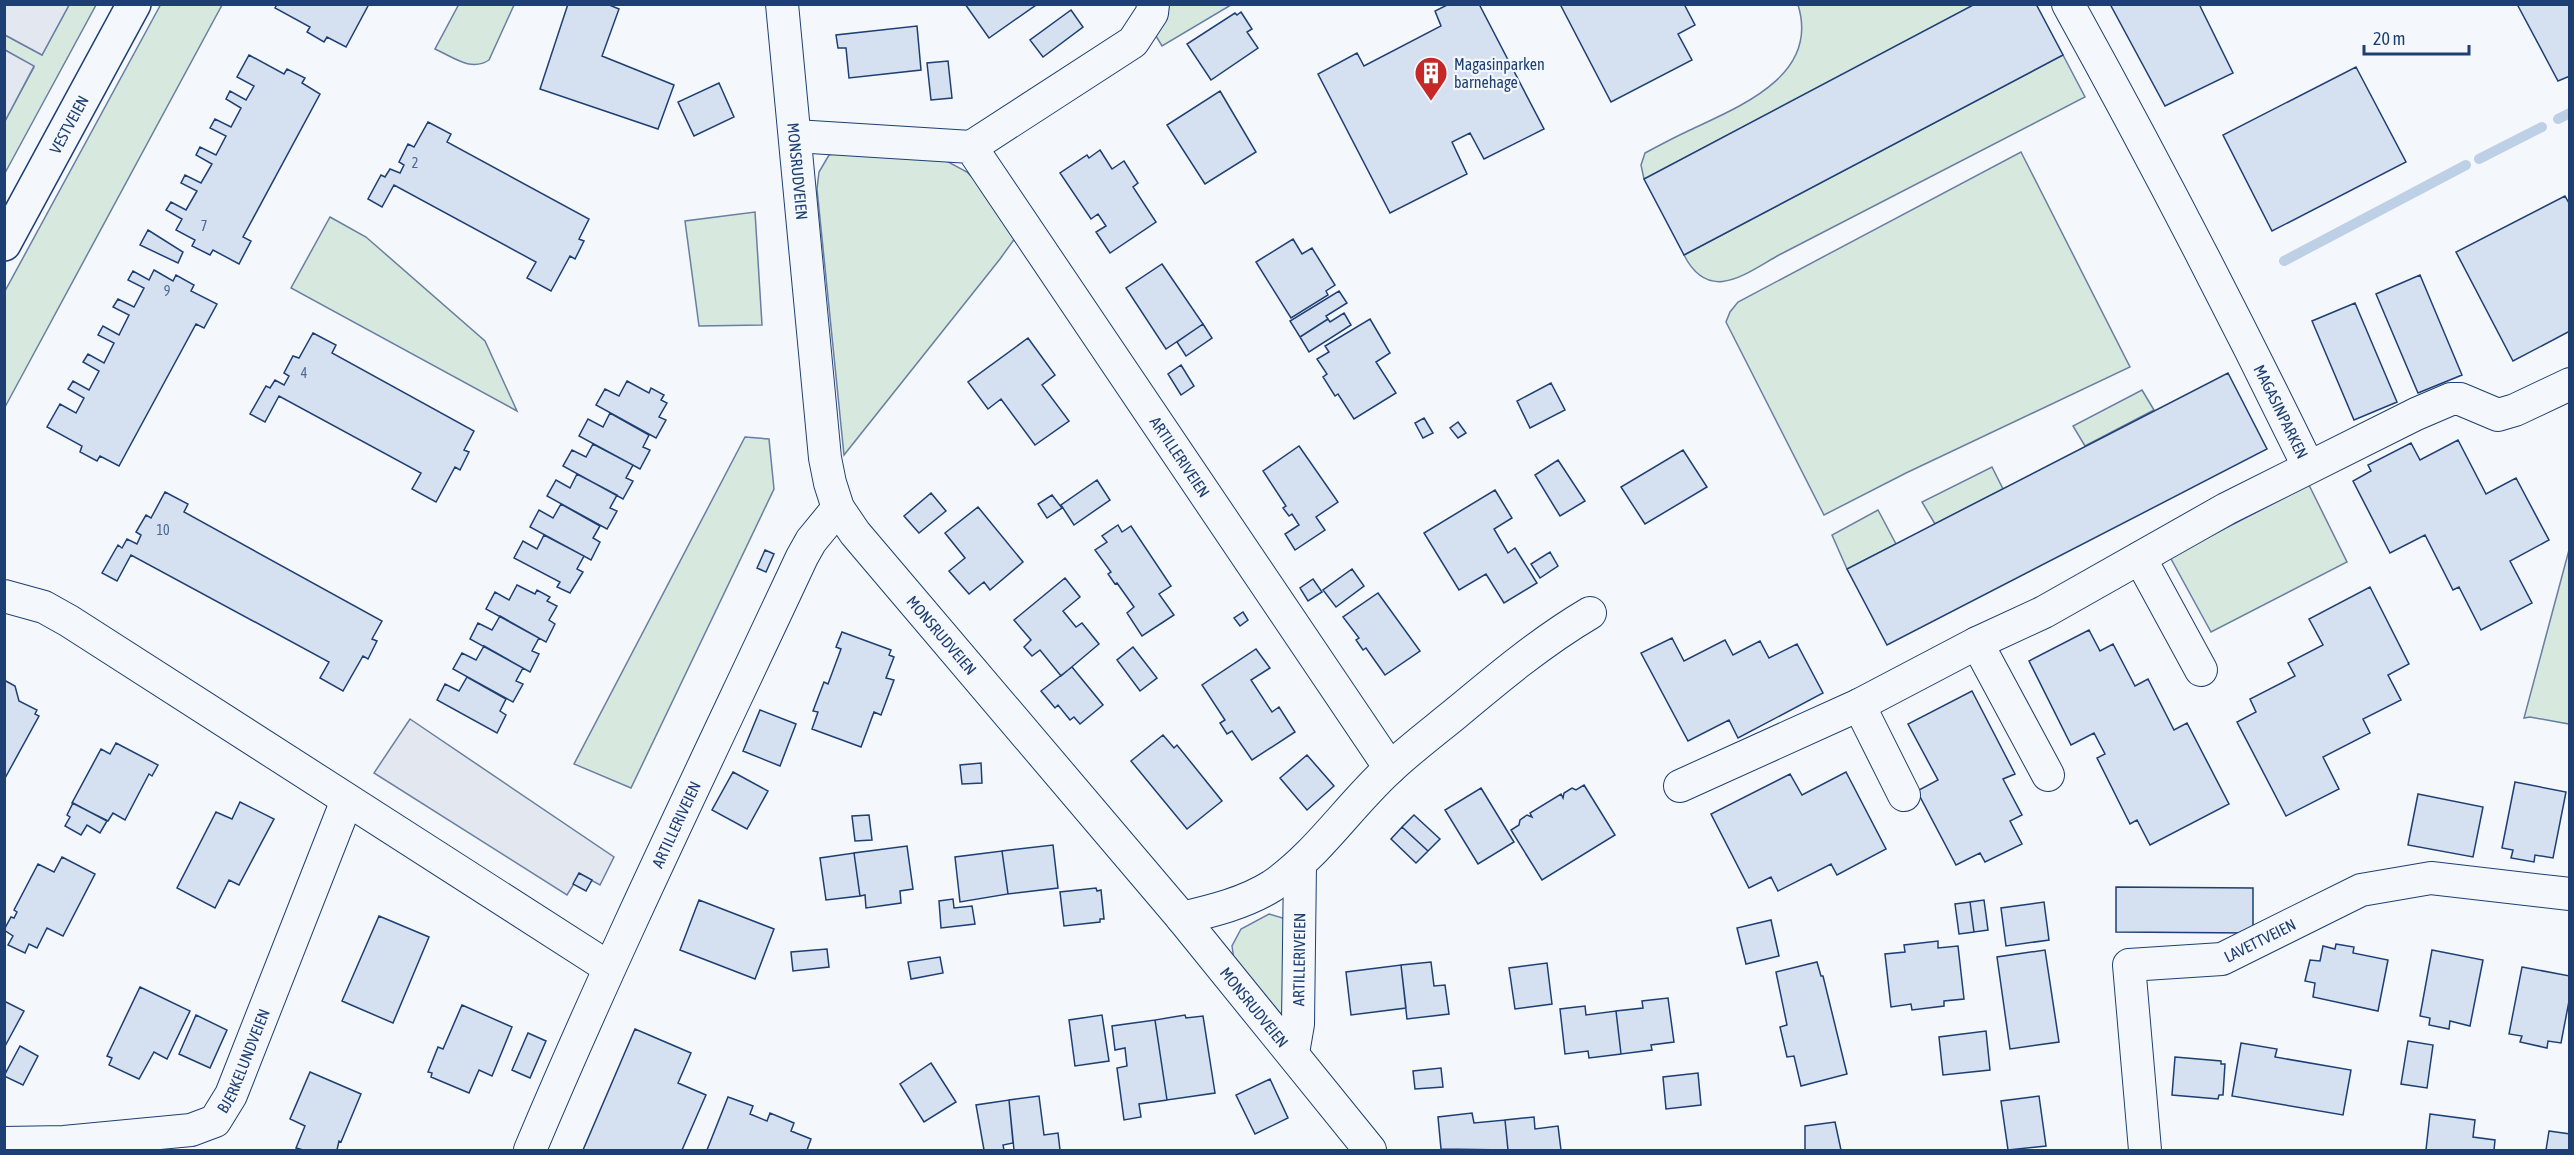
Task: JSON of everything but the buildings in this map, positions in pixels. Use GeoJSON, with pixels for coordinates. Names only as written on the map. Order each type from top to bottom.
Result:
{"type":"FeatureCollection","features":[{"type":"Feature","properties":{"kind":"street","name":"VESTVEIEN"},"geometry":{"type":"LineString","coordinates":[[4,244],[134,4]]}},
{"type":"Feature","properties":{"kind":"street","name":"MONSRUDVEIEN"},"geometry":{"type":"LineString","coordinates":[[782,4],[819,411],[830,483],[838,508],[855,533],[1182,918],[1370,1150]]}},
{"type":"Feature","properties":{"kind":"street"},"geometry":{"type":"LineString","coordinates":[[795,136],[971,147],[1133,42],[1152,13],[1153,4]]}},
{"type":"Feature","properties":{"kind":"street","name":"MAGASINPARKEN"},"geometry":{"type":"LineString","coordinates":[[1680,786],[1859,705],[1977,643],[2044,612],[2226,509],[2308,466],[2260,367],[2138,132],[2068,4]]}},
{"type":"Feature","properties":{"kind":"street","name":"ARTILLERIVEIEN"},"geometry":{"type":"LineString","coordinates":[[971,147],[1390,768]]}},
{"type":"Feature","properties":{"kind":"street"},"geometry":{"type":"LineString","coordinates":[[2308,466],[2451,399],[2468,401],[2490,414],[2498,415],[2515,410],[2570,384]]}},
{"type":"Feature","properties":{"kind":"street","name":"ARTILLERIVEIEN"},"geometry":{"type":"LineString","coordinates":[[530,1150],[608,968],[664,854],[802,557],[811,541],[838,508]]}},
{"type":"Feature","properties":{"kind":"street"},"geometry":{"type":"LineString","coordinates":[[2140,558],[2201,670]]}},
{"type":"Feature","properties":{"kind":"street"},"geometry":{"type":"LineString","coordinates":[[4,596],[26,600],[60,616],[608,968]]}},
{"type":"Feature","properties":{"kind":"street"},"geometry":{"type":"LineString","coordinates":[[1182,918],[1215,910],[1242,900],[1270,887],[1300,865],[1390,768],[1506,671],[1562,630],[1590,613]]}},
{"type":"Feature","properties":{"kind":"street"},"geometry":{"type":"LineString","coordinates":[[1977,643],[2048,775]]}},
{"type":"Feature","properties":{"kind":"street"},"geometry":{"type":"LineString","coordinates":[[1859,705],[1904,795]]}},
{"type":"Feature","properties":{"kind":"street","name":"BJERKELUNDVEIEN"},"geometry":{"type":"LineString","coordinates":[[4,1143],[64,1142],[191,1130],[215,1121],[231,1095],[347,800]]}},
{"type":"Feature","properties":{"kind":"street","name":"ARTILLERIVEIEN"},"geometry":{"type":"LineString","coordinates":[[1293,1053],[1298,1024],[1300,865]]}},
{"type":"Feature","properties":{"kind":"street","name":"LAVETTVEIEN"},"geometry":{"type":"LineString","coordinates":[[2145,1150],[2129,965],[2222,959],[2361,890],[2431,878],[2570,894]]}},
{"type":"Feature","properties":{"kind":"shaded area"},"geometry":{"type":"Polygon","coordinates":[[[161,4],[222,5],[5,407],[5,291],[161,4]]]}},
{"type":"Feature","properties":{"kind":"shaded area"},"geometry":{"type":"Polygon","coordinates":[[[459,4],[514,5],[489,60],[469,64],[435,49],[459,4]]]}},
{"type":"Feature","properties":{"kind":"shaded area"},"geometry":{"type":"Polygon","coordinates":[[[4,5],[69,5],[42,55],[5,35],[4,5]]]}},
{"type":"Feature","properties":{"kind":"shaded area"},"geometry":{"type":"Polygon","coordinates":[[[69,5],[96,5],[5,173],[5,121],[34,67],[5,50],[5,35],[42,55],[69,5]]]}},
{"type":"Feature","properties":{"kind":"shaded area"},"geometry":{"type":"Polygon","coordinates":[[[1166,5],[1231,5],[1162,46],[1153,31],[1166,5]]]}},
{"type":"Feature","properties":{"kind":"shaded area"},"geometry":{"type":"Polygon","coordinates":[[[1798,5],[1975,5],[1644,179],[1641,165],[1645,153],[1752,98],[1771,85],[1787,69],[1798,51],[1802,29],[1798,5]]]}},
{"type":"Feature","properties":{"kind":"shaded area"},"geometry":{"type":"Polygon","coordinates":[[[5,50],[34,66],[5,121],[5,50]]]}},
{"type":"Feature","properties":{"kind":"shaded area"},"geometry":{"type":"Polygon","coordinates":[[[2063,55],[2085,97],[1741,276],[1716,282],[1705,278],[1694,270],[1684,255],[2063,55]]]}},
{"type":"Feature","properties":{"kind":"shaded area"},"geometry":{"type":"Polygon","coordinates":[[[851,150],[941,158],[967,172],[987,192],[1018,234],[844,455],[817,189],[819,172],[829,155],[851,150]]]}},
{"type":"Feature","properties":{"kind":"shaded area"},"geometry":{"type":"Polygon","coordinates":[[[2021,152],[2130,367],[1906,473],[1824,515],[1726,322],[1730,312],[1738,302],[2021,152]]]}},
{"type":"Feature","properties":{"kind":"shaded area"},"geometry":{"type":"Polygon","coordinates":[[[755,212],[762,325],[699,326],[685,221],[755,212]]]}},
{"type":"Feature","properties":{"kind":"shaded area"},"geometry":{"type":"Polygon","coordinates":[[[330,217],[366,237],[485,341],[517,411],[291,288],[330,217]]]}},
{"type":"Feature","properties":{"kind":"shaded area"},"geometry":{"type":"Polygon","coordinates":[[[2142,390],[2154,410],[2085,446],[2073,426],[2142,390]]]}},
{"type":"Feature","properties":{"kind":"shaded area"},"geometry":{"type":"Polygon","coordinates":[[[745,437],[769,439],[774,489],[631,788],[574,764],[745,437]]]}},
{"type":"Feature","properties":{"kind":"shaded area"},"geometry":{"type":"Polygon","coordinates":[[[1992,467],[2003,489],[1935,524],[1922,502],[1992,467]]]}},
{"type":"Feature","properties":{"kind":"shaded area"},"geometry":{"type":"Polygon","coordinates":[[[2309,485],[2347,562],[2211,632],[2170,557],[2309,485]]]}},
{"type":"Feature","properties":{"kind":"shaded area"},"geometry":{"type":"Polygon","coordinates":[[[1878,510],[1896,544],[1847,569],[1832,535],[1878,510]]]}},
{"type":"Feature","properties":{"kind":"shaded area"},"geometry":{"type":"Polygon","coordinates":[[[2569,550],[2569,724],[2524,718],[2569,550]]]}},
{"type":"Feature","properties":{"kind":"shaded area"},"geometry":{"type":"Polygon","coordinates":[[[410,719],[614,857],[600,885],[580,874],[567,895],[374,773],[410,719]]]}},
{"type":"Feature","properties":{"kind":"shaded area"},"geometry":{"type":"Polygon","coordinates":[[[1269,914],[1286,919],[1287,1021],[1234,960],[1232,946],[1241,929],[1269,914]]]}},
{"type":"Feature","properties":{"kind":"waterway"},"geometry":{"type":"LineString","coordinates":[[2558,119],[2570,113]]}},
{"type":"Feature","properties":{"kind":"waterway"},"geometry":{"type":"LineString","coordinates":[[2479,159],[2542,127]]}},
{"type":"Feature","properties":{"kind":"waterway"},"geometry":{"type":"LineString","coordinates":[[2284,261],[2466,165]]}},
{"type":"Feature","properties":{"kind":"place","name":"Magasinparken barnehage"},"geometry":{"type":"Point","coordinates":[1431,102]}}]}
